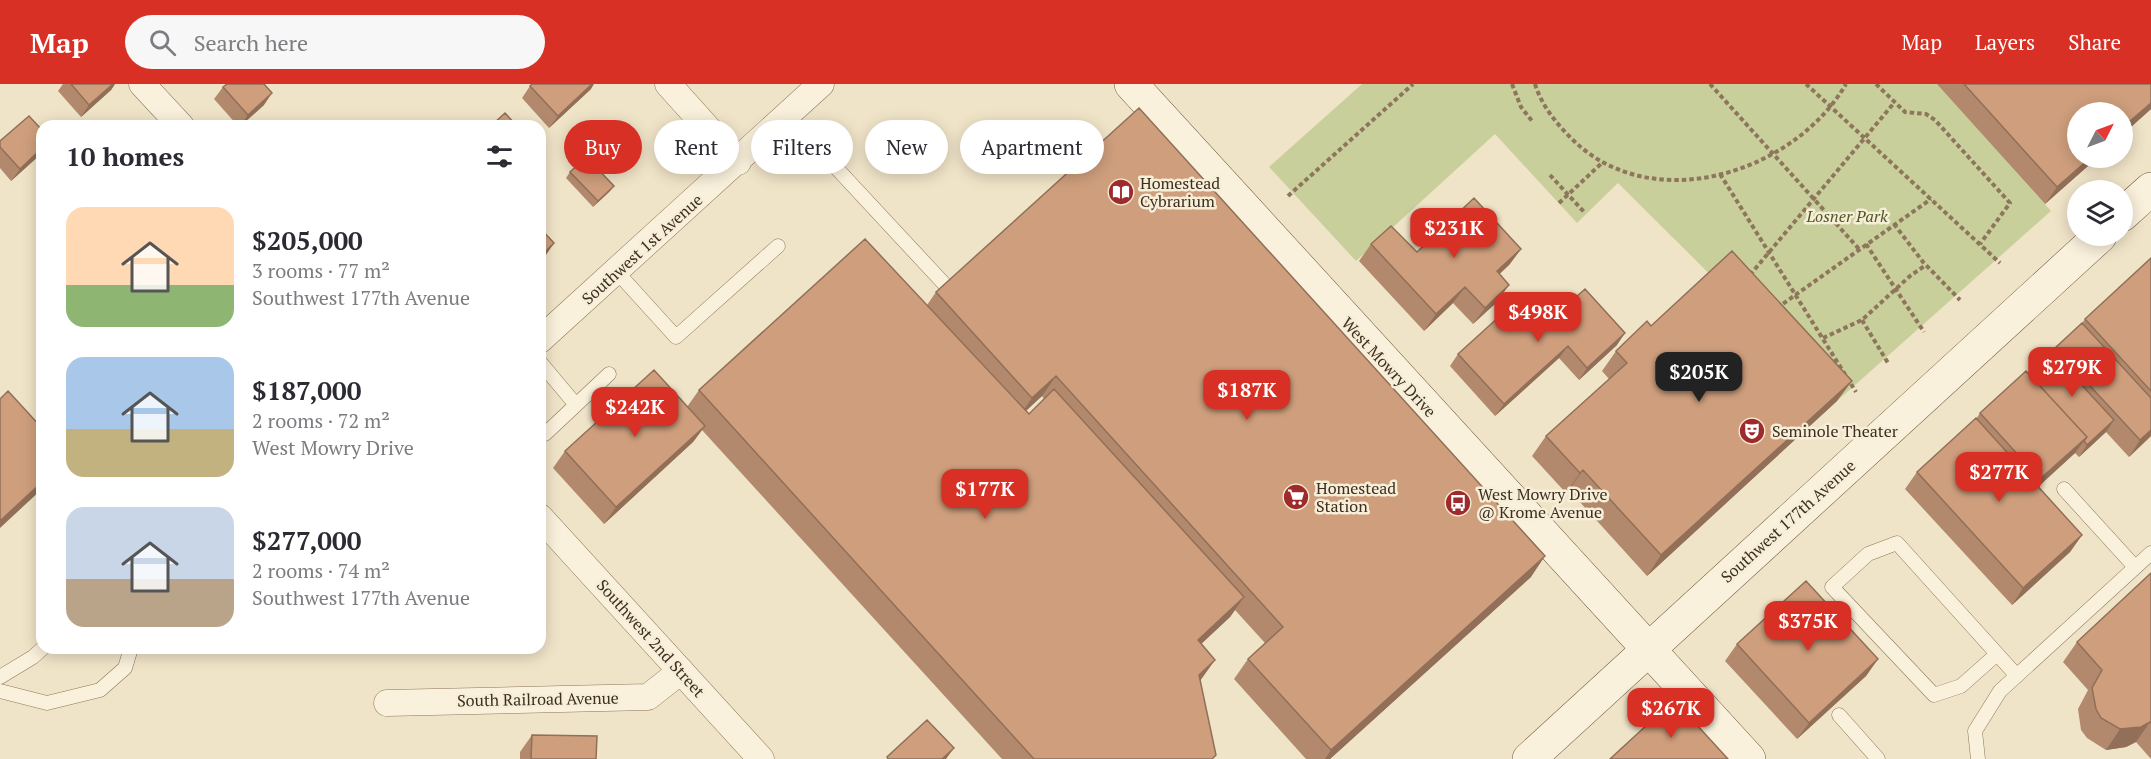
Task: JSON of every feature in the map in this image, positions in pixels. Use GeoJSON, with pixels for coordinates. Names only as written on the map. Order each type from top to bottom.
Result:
{"type":"FeatureCollection","features":[{"type":"Feature","properties":{"kind":"street"},"geometry":{"type":"LineString","coordinates":[[142,84],[175,120]]}},
{"type":"Feature","properties":{"kind":"street"},"geometry":{"type":"LineString","coordinates":[[668,84],[700,120]]}},
{"type":"Feature","properties":{"kind":"street","name":"Southwest 1st Avenue"},"geometry":{"type":"LineString","coordinates":[[739,161],[821,84]]}},
{"type":"Feature","properties":{"kind":"street","name":"West Mowry Drive"},"geometry":{"type":"LineString","coordinates":[[1131,84],[1749,759]]}},
{"type":"Feature","properties":{"kind":"street","name":"Southwest 1st Avenue"},"geometry":{"type":"LineString","coordinates":[[546,335],[725,174]]}},
{"type":"Feature","properties":{"kind":"street"},"geometry":{"type":"LineString","coordinates":[[2133,205],[2151,189]]}},
{"type":"Feature","properties":{"kind":"street","name":"Southwest 177th Avenue"},"geometry":{"type":"LineString","coordinates":[[1529,759],[2089,246]]}},
{"type":"Feature","properties":{"kind":"street","name":"Southwest 2nd Street"},"geometry":{"type":"LineString","coordinates":[[546,524],[761,759]]}},
{"type":"Feature","properties":{"kind":"street","name":"South Railroad Avenue"},"geometry":{"type":"LineString","coordinates":[[387,703],[648,697],[681,671]]}},
{"type":"Feature","properties":{"kind":"lane"},"geometry":{"type":"LineString","coordinates":[[788,116],[948,288]]}},
{"type":"Feature","properties":{"kind":"lane"},"geometry":{"type":"LineString","coordinates":[[617,272],[676,337],[778,246]]}},
{"type":"Feature","properties":{"kind":"lane"},"geometry":{"type":"LineString","coordinates":[[546,369],[576,405]]}},
{"type":"Feature","properties":{"kind":"lane"},"geometry":{"type":"LineString","coordinates":[[546,433],[609,374]]}},
{"type":"Feature","properties":{"kind":"lane"},"geometry":{"type":"LineString","coordinates":[[2064,489],[2135,567]]}},
{"type":"Feature","properties":{"kind":"lane"},"geometry":{"type":"LineString","coordinates":[[1997,654],[1961,686],[1934,695],[1832,587],[1868,554],[1897,543],[2017,676]]}},
{"type":"Feature","properties":{"kind":"lane"},"geometry":{"type":"LineString","coordinates":[[1978,759],[1976,731],[2000,691],[2151,553]]}},
{"type":"Feature","properties":{"kind":"lane"},"geometry":{"type":"LineString","coordinates":[[0,676],[36,654]]}},
{"type":"Feature","properties":{"kind":"lane"},"geometry":{"type":"LineString","coordinates":[[0,691],[47,703],[100,690],[125,668],[129,654]]}},
{"type":"Feature","properties":{"kind":"lane"},"geometry":{"type":"LineString","coordinates":[[1839,715],[1878,759]]}},
{"type":"Feature","properties":{"kind":"path"},"geometry":{"type":"LineString","coordinates":[[1288,196],[1413,84]]}},
{"type":"Feature","properties":{"kind":"path"},"geometry":{"type":"LineString","coordinates":[[1512,84],[1521,107],[1532,121]]}},
{"type":"Feature","properties":{"kind":"path"},"geometry":{"type":"LineString","coordinates":[[1535,84],[1544,106],[1565,132],[1583,149],[1603,162],[1636,174],[1675,180],[1720,174],[1751,166],[1774,155],[1807,132],[1831,106],[1846,84]]}},
{"type":"Feature","properties":{"kind":"path"},"geometry":{"type":"LineString","coordinates":[[1710,84],[1859,249]]}},
{"type":"Feature","properties":{"kind":"path"},"geometry":{"type":"LineString","coordinates":[[1806,84],[2000,263]]}},
{"type":"Feature","properties":{"kind":"path"},"geometry":{"type":"LineString","coordinates":[[1876,84],[1893,103],[1905,112],[1926,114],[1935,120],[2010,203],[1980,244]]}},
{"type":"Feature","properties":{"kind":"path"},"geometry":{"type":"LineString","coordinates":[[1744,284],[1893,103]]}},
{"type":"Feature","properties":{"kind":"path"},"geometry":{"type":"LineString","coordinates":[[1559,203],[1603,162]]}},
{"type":"Feature","properties":{"kind":"path"},"geometry":{"type":"LineString","coordinates":[[1720,174],[1857,392]]}},
{"type":"Feature","properties":{"kind":"path"},"geometry":{"type":"LineString","coordinates":[[1550,175],[1585,213]]}},
{"type":"Feature","properties":{"kind":"path"},"geometry":{"type":"LineString","coordinates":[[1770,313],[1931,199]]}},
{"type":"Feature","properties":{"kind":"path"},"geometry":{"type":"LineString","coordinates":[[1894,225],[1926,265],[1960,300]]}},
{"type":"Feature","properties":{"kind":"path"},"geometry":{"type":"LineString","coordinates":[[1866,244],[1924,332]]}},
{"type":"Feature","properties":{"kind":"path"},"geometry":{"type":"LineString","coordinates":[[1823,338],[1862,320],[1926,265]]}},
{"type":"Feature","properties":{"kind":"path"},"geometry":{"type":"LineString","coordinates":[[1862,320],[1888,363]]}},
{"type":"Feature","properties":{"kind":"green space","name":"Losner Park"},"geometry":{"type":"Polygon","coordinates":[[[1362,84],[1938,84],[2051,211],[1837,401],[1618,183],[1577,223],[1495,134],[1356,261],[1269,167],[1362,84]]]}},
{"type":"Feature","properties":{"kind":"building"},"geometry":{"type":"Polygon","coordinates":[[[71,84],[113,84],[89,105],[71,84]]]}},
{"type":"Feature","properties":{"kind":"building"},"geometry":{"type":"Polygon","coordinates":[[[227,84],[264,84],[272,93],[248,115],[223,87],[227,84]]]}},
{"type":"Feature","properties":{"kind":"building"},"geometry":{"type":"Polygon","coordinates":[[[532,84],[592,84],[558,116],[530,86],[532,84]]]}},
{"type":"Feature","properties":{"kind":"building"},"geometry":{"type":"Polygon","coordinates":[[[1964,84],[2151,84],[2151,103],[2133,119],[2133,102],[2067,102],[2067,168],[2079,168],[2057,187],[1964,84]]]}},
{"type":"Feature","properties":{"kind":"building","name":"Homestead Station"},"geometry":{"type":"Polygon","coordinates":[[[1139,108],[1545,556],[1331,750],[1248,659],[1283,627],[1056,376],[1032,398],[936,292],[1066,174],[1104,174],[1104,140],[1139,108]]]}},
{"type":"Feature","properties":{"kind":"building"},"geometry":{"type":"Polygon","coordinates":[[[505,113],[511,120],[497,120],[505,113]]]}},
{"type":"Feature","properties":{"kind":"building"},"geometry":{"type":"Polygon","coordinates":[[[29,116],[36,124],[36,154],[20,169],[0,147],[0,141],[29,116]]]}},
{"type":"Feature","properties":{"kind":"building"},"geometry":{"type":"Polygon","coordinates":[[[572,174],[602,174],[614,186],[598,201],[572,174]]]}},
{"type":"Feature","properties":{"kind":"building"},"geometry":{"type":"Polygon","coordinates":[[[1474,198],[1521,249],[1497,271],[1509,285],[1485,308],[1465,287],[1436,314],[1371,244],[1391,226],[1417,252],[1474,198]]]}},
{"type":"Feature","properties":{"kind":"building"},"geometry":{"type":"Polygon","coordinates":[[[546,234],[554,243],[546,251],[546,234]]]}},
{"type":"Feature","properties":{"kind":"building"},"geometry":{"type":"Polygon","coordinates":[[[865,239],[1029,414],[1054,389],[1244,597],[1198,640],[1215,660],[1199,675],[1216,755],[1212,759],[1034,759],[699,390],[865,239]]]}},
{"type":"Feature","properties":{"kind":"building"},"geometry":{"type":"Polygon","coordinates":[[[1732,251],[1852,381],[1661,555],[1583,470],[1580,473],[1546,436],[1627,363],[1616,351],[1647,321],[1651,326],[1732,251]]]}},
{"type":"Feature","properties":{"kind":"building"},"geometry":{"type":"Polygon","coordinates":[[[2151,258],[2151,391],[2085,319],[2151,258]]]}},
{"type":"Feature","properties":{"kind":"building"},"geometry":{"type":"Polygon","coordinates":[[[1585,289],[1625,333],[1587,368],[1568,346],[1504,404],[1458,354],[1522,296],[1547,323],[1585,289]]]}},
{"type":"Feature","properties":{"kind":"building"},"geometry":{"type":"Polygon","coordinates":[[[2082,323],[2151,398],[2151,430],[2140,440],[2055,348],[2082,323]]]}},
{"type":"Feature","properties":{"kind":"building"},"geometry":{"type":"Polygon","coordinates":[[[2052,353],[2114,420],[2087,445],[2084,441],[2087,437],[2029,374],[2052,353]]]}},
{"type":"Feature","properties":{"kind":"building"},"geometry":{"type":"Polygon","coordinates":[[[654,370],[705,426],[616,507],[565,451],[654,370]]]}},
{"type":"Feature","properties":{"kind":"building"},"geometry":{"type":"Polygon","coordinates":[[[2026,371],[2087,437],[2040,479],[1980,413],[2026,371]]]}},
{"type":"Feature","properties":{"kind":"building"},"geometry":{"type":"Polygon","coordinates":[[[8,391],[36,421],[36,488],[0,521],[0,399],[8,391]]]}},
{"type":"Feature","properties":{"kind":"building"},"geometry":{"type":"Polygon","coordinates":[[[1976,418],[2082,535],[2023,588],[1917,472],[1976,418]]]}},
{"type":"Feature","properties":{"kind":"building"},"geometry":{"type":"Polygon","coordinates":[[[2151,573],[2151,723],[2141,727],[2120,729],[2101,718],[2096,709],[2092,688],[2102,670],[2077,642],[2151,573]]]}},
{"type":"Feature","properties":{"kind":"building"},"geometry":{"type":"Polygon","coordinates":[[[1806,581],[1878,659],[1809,723],[1737,644],[1806,581]]]}},
{"type":"Feature","properties":{"kind":"building"},"geometry":{"type":"Polygon","coordinates":[[[1674,700],[1728,759],[1610,759],[1674,700]]]}},
{"type":"Feature","properties":{"kind":"building"},"geometry":{"type":"Polygon","coordinates":[[[927,720],[954,748],[942,759],[888,759],[887,757],[927,720]]]}},
{"type":"Feature","properties":{"kind":"building"},"geometry":{"type":"Polygon","coordinates":[[[532,735],[597,736],[596,759],[531,759],[532,735]]]}},
{"type":"Feature","properties":{"kind":"place","name":"Homestead Cybrarium"},"geometry":{"type":"Point","coordinates":[1121,192]}},
{"type":"Feature","properties":{"kind":"place","name":"Seminole Theater"},"geometry":{"type":"Point","coordinates":[1752,431]}},
{"type":"Feature","properties":{"kind":"place","name":"Homestead Station"},"geometry":{"type":"Point","coordinates":[1296,497]}},
{"type":"Feature","properties":{"kind":"place","name":"West Mowry Drive @ Krome Avenue"},"geometry":{"type":"Point","coordinates":[1458,503]}}]}
